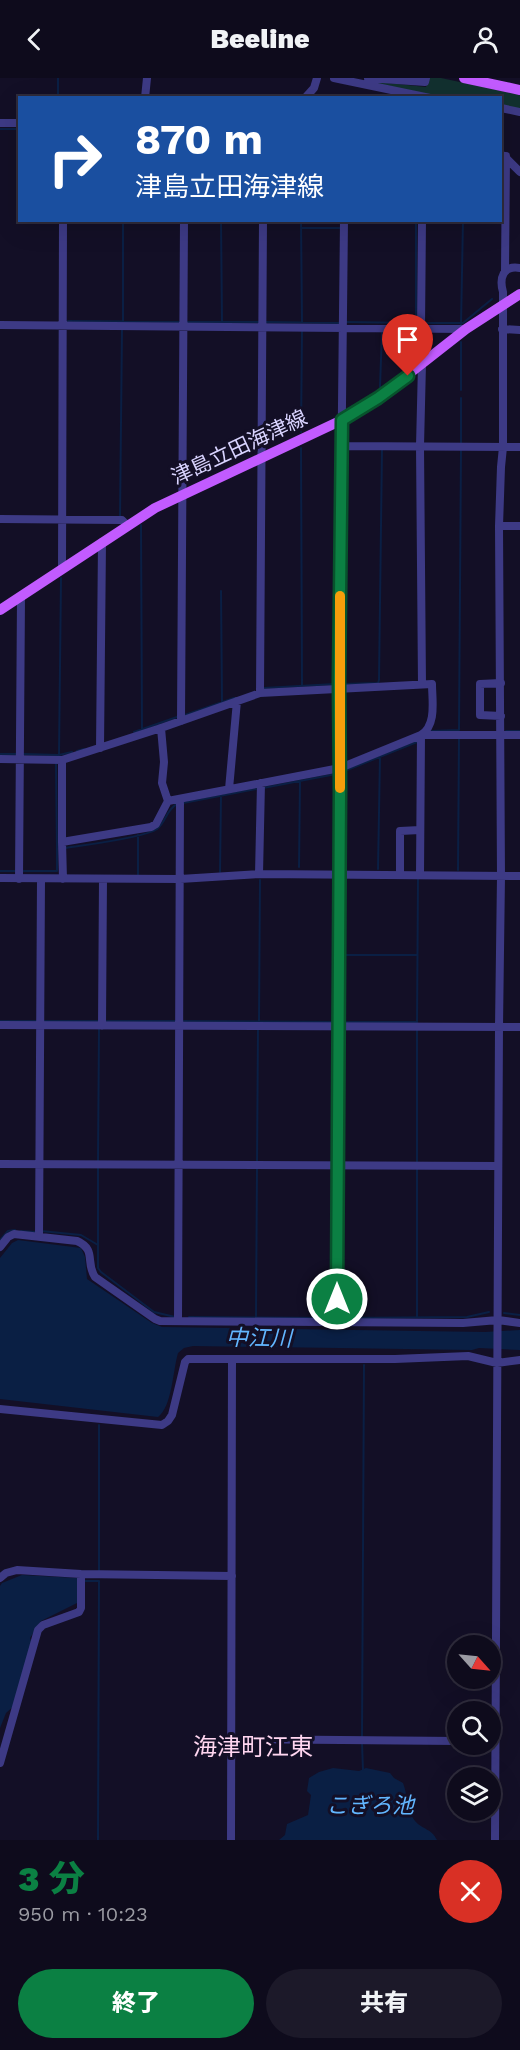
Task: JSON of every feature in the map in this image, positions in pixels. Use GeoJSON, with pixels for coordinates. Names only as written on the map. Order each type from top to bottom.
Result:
{"type":"FeatureCollection","features":[{"type":"Feature","properties":{"kind":"main road"},"geometry":{"type":"LineString","coordinates":[[464,78],[520,90]]}},
{"type":"Feature","properties":{"kind":"main road","name":"津島立田海津線"},"geometry":{"type":"LineString","coordinates":[[0,610],[127,525],[182,495],[342,420],[378,398],[466,329],[520,294]]}},
{"type":"Feature","properties":{"kind":"street"},"geometry":{"type":"LineString","coordinates":[[145,96],[147,78]]}},
{"type":"Feature","properties":{"kind":"street"},"geometry":{"type":"LineString","coordinates":[[307,96],[314,88],[317,78]]}},
{"type":"Feature","properties":{"kind":"street"},"geometry":{"type":"LineString","coordinates":[[334,78],[420,96]]}},
{"type":"Feature","properties":{"kind":"street"},"geometry":{"type":"LineString","coordinates":[[368,78],[425,82],[426,78]]}},
{"type":"Feature","properties":{"kind":"street"},"geometry":{"type":"LineString","coordinates":[[502,108],[520,112]]}},
{"type":"Feature","properties":{"kind":"street"},"geometry":{"type":"LineString","coordinates":[[0,123],[18,123]]}},
{"type":"Feature","properties":{"kind":"street"},"geometry":{"type":"LineString","coordinates":[[503,155],[520,172]]}},
{"type":"Feature","properties":{"kind":"street"},"geometry":{"type":"LineString","coordinates":[[503,155],[505,271]]}},
{"type":"Feature","properties":{"kind":"street"},"geometry":{"type":"LineString","coordinates":[[62,568],[63,222]]}},
{"type":"Feature","properties":{"kind":"street"},"geometry":{"type":"LineString","coordinates":[[181,721],[184,222]]}},
{"type":"Feature","properties":{"kind":"street"},"geometry":{"type":"LineString","coordinates":[[260,693],[263,222]]}},
{"type":"Feature","properties":{"kind":"street"},"geometry":{"type":"LineString","coordinates":[[337,1322],[344,222]]}},
{"type":"Feature","properties":{"kind":"street"},"geometry":{"type":"LineString","coordinates":[[421,328],[422,222]]}},
{"type":"Feature","properties":{"kind":"street"},"geometry":{"type":"LineString","coordinates":[[493,1701],[501,876],[499,526],[503,447],[503,292],[500,283],[505,271],[513,267],[520,268]]}},
{"type":"Feature","properties":{"kind":"street"},"geometry":{"type":"LineString","coordinates":[[0,326],[466,329]]}},
{"type":"Feature","properties":{"kind":"street"},"geometry":{"type":"LineString","coordinates":[[502,329],[520,330]]}},
{"type":"Feature","properties":{"kind":"street"},"geometry":{"type":"LineString","coordinates":[[422,364],[420,446],[422,684]]}},
{"type":"Feature","properties":{"kind":"street"},"geometry":{"type":"LineString","coordinates":[[341,446],[520,447]]}},
{"type":"Feature","properties":{"kind":"street"},"geometry":{"type":"LineString","coordinates":[[0,519],[122,520],[127,525]]}},
{"type":"Feature","properties":{"kind":"street"},"geometry":{"type":"LineString","coordinates":[[499,526],[520,526]]}},
{"type":"Feature","properties":{"kind":"street"},"geometry":{"type":"LineString","coordinates":[[100,748],[102,542]]}},
{"type":"Feature","properties":{"kind":"street"},"geometry":{"type":"LineString","coordinates":[[19,879],[21,597]]}},
{"type":"Feature","properties":{"kind":"street"},"geometry":{"type":"LineString","coordinates":[[0,759],[62,759],[161,728],[260,693],[432,684],[431,723],[428,730],[421,735],[340,768],[168,801]]}},
{"type":"Feature","properties":{"kind":"street"},"geometry":{"type":"LineString","coordinates":[[501,684],[480,684],[480,716],[501,716]]}},
{"type":"Feature","properties":{"kind":"street"},"geometry":{"type":"LineString","coordinates":[[229,789],[237,701]]}},
{"type":"Feature","properties":{"kind":"street"},"geometry":{"type":"LineString","coordinates":[[62,842],[151,827],[156,824],[168,801],[162,783],[164,762],[161,728]]}},
{"type":"Feature","properties":{"kind":"street"},"geometry":{"type":"LineString","coordinates":[[421,735],[520,735]]}},
{"type":"Feature","properties":{"kind":"street"},"geometry":{"type":"LineString","coordinates":[[420,875],[421,735]]}},
{"type":"Feature","properties":{"kind":"street"},"geometry":{"type":"LineString","coordinates":[[62,759],[63,879]]}},
{"type":"Feature","properties":{"kind":"street"},"geometry":{"type":"LineString","coordinates":[[260,874],[261,783]]}},
{"type":"Feature","properties":{"kind":"street"},"geometry":{"type":"LineString","coordinates":[[178,1320],[180,799]]}},
{"type":"Feature","properties":{"kind":"street"},"geometry":{"type":"LineString","coordinates":[[400,875],[400,831],[420,830]]}},
{"type":"Feature","properties":{"kind":"street"},"geometry":{"type":"LineString","coordinates":[[0,878],[180,879],[260,874],[520,876]]}},
{"type":"Feature","properties":{"kind":"street"},"geometry":{"type":"LineString","coordinates":[[39,1236],[41,879]]}},
{"type":"Feature","properties":{"kind":"street"},"geometry":{"type":"LineString","coordinates":[[102,1026],[103,879]]}},
{"type":"Feature","properties":{"kind":"street"},"geometry":{"type":"LineString","coordinates":[[0,1025],[520,1027]]}},
{"type":"Feature","properties":{"kind":"street"},"geometry":{"type":"LineString","coordinates":[[0,1164],[498,1166]]}},
{"type":"Feature","properties":{"kind":"street"},"geometry":{"type":"LineString","coordinates":[[0,1247],[8,1237],[14,1234],[77,1241],[86,1245],[90,1253],[91,1270],[95,1276],[155,1319],[520,1323]]}},
{"type":"Feature","properties":{"kind":"street"},"geometry":{"type":"LineString","coordinates":[[0,1409],[162,1425],[172,1414],[185,1362],[188,1359],[468,1356],[520,1360]]}},
{"type":"Feature","properties":{"kind":"street"},"geometry":{"type":"LineString","coordinates":[[231,1840],[232,1359]]}},
{"type":"Feature","properties":{"kind":"street"},"geometry":{"type":"LineString","coordinates":[[0,1578],[6,1573],[17,1570],[81,1578],[232,1576]]}},
{"type":"Feature","properties":{"kind":"street"},"geometry":{"type":"LineString","coordinates":[[0,1763],[38,1630],[43,1625],[79,1612],[81,1578]]}},
{"type":"Feature","properties":{"kind":"street"},"geometry":{"type":"LineString","coordinates":[[231,1739],[447,1741]]}},
{"type":"Feature","properties":{"kind":"street"},"geometry":{"type":"LineString","coordinates":[[493,1755],[495,1840]]}},
{"type":"Feature","properties":{"kind":"green space"},"geometry":{"type":"Polygon","coordinates":[[[339,78],[426,87],[428,78],[441,78],[520,95],[520,110],[502,106],[502,96],[436,96],[339,78]]]}},
{"type":"Feature","properties":{"kind":"water","name":"中江川"},"geometry":{"type":"Polygon","coordinates":[[[18,1240],[81,1248],[85,1257],[87,1279],[152,1323],[162,1327],[485,1332],[520,1330],[520,1350],[193,1346],[184,1348],[178,1353],[169,1397],[163,1412],[158,1417],[0,1399],[0,1258],[12,1243],[18,1240]]]}},
{"type":"Feature","properties":{"kind":"water"},"geometry":{"type":"Polygon","coordinates":[[[22,1575],[77,1578],[77,1603],[41,1621],[30,1638],[32,1644],[15,1705],[6,1713],[0,1728],[0,1586],[22,1575]]]}},
{"type":"Feature","properties":{"kind":"water","name":"こぎろ池"},"geometry":{"type":"Polygon","coordinates":[[[333,1768],[359,1771],[366,1768],[390,1773],[403,1783],[410,1812],[415,1821],[432,1833],[437,1840],[279,1840],[285,1835],[287,1824],[308,1815],[311,1795],[307,1791],[309,1778],[333,1768]]]}},
{"type":"Feature","properties":{"kind":"waterway"},"geometry":{"type":"LineString","coordinates":[[58,78],[58,96]]}},
{"type":"Feature","properties":{"kind":"waterway"},"geometry":{"type":"LineString","coordinates":[[0,129],[18,129]]}},
{"type":"Feature","properties":{"kind":"waterway"},"geometry":{"type":"LineString","coordinates":[[123,222],[123,321]]}},
{"type":"Feature","properties":{"kind":"waterway"},"geometry":{"type":"LineString","coordinates":[[221,222],[222,322]]}},
{"type":"Feature","properties":{"kind":"waterway"},"geometry":{"type":"LineString","coordinates":[[301,222],[302,322]]}},
{"type":"Feature","properties":{"kind":"waterway"},"geometry":{"type":"LineString","coordinates":[[416,222],[416,323]]}},
{"type":"Feature","properties":{"kind":"waterway"},"geometry":{"type":"LineString","coordinates":[[461,325],[463,222]]}},
{"type":"Feature","properties":{"kind":"waterway"},"geometry":{"type":"LineString","coordinates":[[301,228],[341,228]]}},
{"type":"Feature","properties":{"kind":"waterway"},"geometry":{"type":"LineString","coordinates":[[423,323],[463,323],[492,299]]}},
{"type":"Feature","properties":{"kind":"waterway"},"geometry":{"type":"LineString","coordinates":[[68,321],[179,322]]}},
{"type":"Feature","properties":{"kind":"waterway"},"geometry":{"type":"LineString","coordinates":[[187,322],[259,322]]}},
{"type":"Feature","properties":{"kind":"waterway"},"geometry":{"type":"LineString","coordinates":[[265,322],[340,323]]}},
{"type":"Feature","properties":{"kind":"waterway"},"geometry":{"type":"LineString","coordinates":[[346,322],[415,323]]}},
{"type":"Feature","properties":{"kind":"waterway"},"geometry":{"type":"LineString","coordinates":[[120,517],[122,329]]}},
{"type":"Feature","properties":{"kind":"waterway"},"geometry":{"type":"LineString","coordinates":[[301,432],[302,331]]}},
{"type":"Feature","properties":{"kind":"waterway"},"geometry":{"type":"LineString","coordinates":[[380,387],[382,331]]}},
{"type":"Feature","properties":{"kind":"waterway"},"geometry":{"type":"LineString","coordinates":[[461,342],[461,390]]}},
{"type":"Feature","properties":{"kind":"waterway"},"geometry":{"type":"LineString","coordinates":[[461,398],[461,443]]}},
{"type":"Feature","properties":{"kind":"waterway"},"geometry":{"type":"LineString","coordinates":[[301,448],[302,685]]}},
{"type":"Feature","properties":{"kind":"waterway"},"geometry":{"type":"LineString","coordinates":[[343,684],[378,683],[379,680],[382,449]]}},
{"type":"Feature","properties":{"kind":"waterway"},"geometry":{"type":"LineString","coordinates":[[432,731],[459,730],[461,450]]}},
{"type":"Feature","properties":{"kind":"waterway"},"geometry":{"type":"LineString","coordinates":[[141,525],[142,730]]}},
{"type":"Feature","properties":{"kind":"waterway"},"geometry":{"type":"LineString","coordinates":[[59,755],[61,578]]}},
{"type":"Feature","properties":{"kind":"waterway"},"geometry":{"type":"LineString","coordinates":[[221,591],[222,702]]}},
{"type":"Feature","properties":{"kind":"waterway"},"geometry":{"type":"LineString","coordinates":[[264,688],[335,684]]}},
{"type":"Feature","properties":{"kind":"waterway"},"geometry":{"type":"LineString","coordinates":[[182,716],[234,698]]}},
{"type":"Feature","properties":{"kind":"waterway"},"geometry":{"type":"LineString","coordinates":[[134,732],[177,717]]}},
{"type":"Feature","properties":{"kind":"waterway"},"geometry":{"type":"LineString","coordinates":[[506,731],[520,731]]}},
{"type":"Feature","properties":{"kind":"waterway"},"geometry":{"type":"LineString","coordinates":[[458,870],[459,738]]}},
{"type":"Feature","properties":{"kind":"waterway"},"geometry":{"type":"LineString","coordinates":[[342,772],[417,742]]}},
{"type":"Feature","properties":{"kind":"waterway"},"geometry":{"type":"LineString","coordinates":[[77,751],[84,749]]}},
{"type":"Feature","properties":{"kind":"waterway"},"geometry":{"type":"LineString","coordinates":[[23,754],[59,755],[72,752]]}},
{"type":"Feature","properties":{"kind":"waterway"},"geometry":{"type":"LineString","coordinates":[[0,754],[18,754]]}},
{"type":"Feature","properties":{"kind":"waterway"},"geometry":{"type":"LineString","coordinates":[[378,869],[380,756]]}},
{"type":"Feature","properties":{"kind":"waterway"},"geometry":{"type":"LineString","coordinates":[[56,764],[57,850]]}},
{"type":"Feature","properties":{"kind":"waterway"},"geometry":{"type":"LineString","coordinates":[[263,788],[336,774]]}},
{"type":"Feature","properties":{"kind":"waterway"},"geometry":{"type":"LineString","coordinates":[[299,867],[300,781]]}},
{"type":"Feature","properties":{"kind":"waterway"},"geometry":{"type":"LineString","coordinates":[[183,803],[256,789]]}},
{"type":"Feature","properties":{"kind":"waterway"},"geometry":{"type":"LineString","coordinates":[[220,872],[221,795]]}},
{"type":"Feature","properties":{"kind":"waterway"},"geometry":{"type":"LineString","coordinates":[[66,848],[150,832],[160,826],[170,809],[177,804]]}},
{"type":"Feature","properties":{"kind":"waterway"},"geometry":{"type":"LineString","coordinates":[[138,835],[138,875]]}},
{"type":"Feature","properties":{"kind":"waterway"},"geometry":{"type":"LineString","coordinates":[[22,871],[57,871],[57,850]]}},
{"type":"Feature","properties":{"kind":"waterway"},"geometry":{"type":"LineString","coordinates":[[0,871],[17,871]]}},
{"type":"Feature","properties":{"kind":"waterway"},"geometry":{"type":"LineString","coordinates":[[417,1024],[418,879]]}},
{"type":"Feature","properties":{"kind":"waterway"},"geometry":{"type":"LineString","coordinates":[[259,1021],[260,880]]}},
{"type":"Feature","properties":{"kind":"waterway"},"geometry":{"type":"LineString","coordinates":[[342,955],[417,955]]}},
{"type":"Feature","properties":{"kind":"waterway"},"geometry":{"type":"LineString","coordinates":[[0,1021],[37,1021]]}},
{"type":"Feature","properties":{"kind":"waterway"},"geometry":{"type":"LineString","coordinates":[[43,1021],[99,1021]]}},
{"type":"Feature","properties":{"kind":"waterway"},"geometry":{"type":"LineString","coordinates":[[104,1021],[177,1021]]}},
{"type":"Feature","properties":{"kind":"waterway"},"geometry":{"type":"LineString","coordinates":[[182,1021],[336,1022]]}},
{"type":"Feature","properties":{"kind":"waterway"},"geometry":{"type":"LineString","coordinates":[[342,1022],[417,1022]]}},
{"type":"Feature","properties":{"kind":"waterway"},"geometry":{"type":"LineString","coordinates":[[257,1163],[258,1028]]}},
{"type":"Feature","properties":{"kind":"waterway"},"geometry":{"type":"LineString","coordinates":[[417,1028],[417,1163]]}},
{"type":"Feature","properties":{"kind":"waterway"},"geometry":{"type":"LineString","coordinates":[[98,1161],[99,1029]]}},
{"type":"Feature","properties":{"kind":"waterway"},"geometry":{"type":"LineString","coordinates":[[98,1167],[98,1268],[154,1312],[175,1317]]}},
{"type":"Feature","properties":{"kind":"waterway","name":"中江川"},"geometry":{"type":"LineString","coordinates":[[256,1317],[257,1168]]}},
{"type":"Feature","properties":{"kind":"waterway"},"geometry":{"type":"LineString","coordinates":[[417,1168],[417,1317]]}},
{"type":"Feature","properties":{"kind":"waterway"},"geometry":{"type":"LineString","coordinates":[[0,1240],[8,1231],[15,1230]]}},
{"type":"Feature","properties":{"kind":"waterway"},"geometry":{"type":"LineString","coordinates":[[21,1231],[36,1232]]}},
{"type":"Feature","properties":{"kind":"waterway"},"geometry":{"type":"LineString","coordinates":[[41,1231],[81,1235],[98,1245]]}},
{"type":"Feature","properties":{"kind":"waterway"},"geometry":{"type":"LineString","coordinates":[[340,1318],[467,1317],[489,1312]]}},
{"type":"Feature","properties":{"kind":"waterway"},"geometry":{"type":"LineString","coordinates":[[504,1313],[520,1315]]}},
{"type":"Feature","properties":{"kind":"waterway","name":"中江川"},"geometry":{"type":"LineString","coordinates":[[189,1317],[333,1318]]}},
{"type":"Feature","properties":{"kind":"waterway"},"geometry":{"type":"LineString","coordinates":[[362,1738],[364,1365]]}},
{"type":"Feature","properties":{"kind":"waterway"},"geometry":{"type":"LineString","coordinates":[[99,1425],[99,1572]]}},
{"type":"Feature","properties":{"kind":"waterway"},"geometry":{"type":"LineString","coordinates":[[85,1581],[99,1581],[98,1840]]}},
{"type":"Feature","properties":{"kind":"waterway"},"geometry":{"type":"LineString","coordinates":[[362,1743],[363,1770]]}},
{"type":"Feature","properties":{"kind":"slow traffic"},"geometry":{"type":"LineString","coordinates":[[340,596],[340,788]]}},
{"type":"Feature","properties":{"kind":"district","name":"海津町江東"},"geometry":{"type":"Point","coordinates":[253,1747]}},
{"type":"Feature","properties":{"kind":"route"},"geometry":{"type":"LineString","coordinates":[[337,1299],[342,420],[408,376]]}}]}
